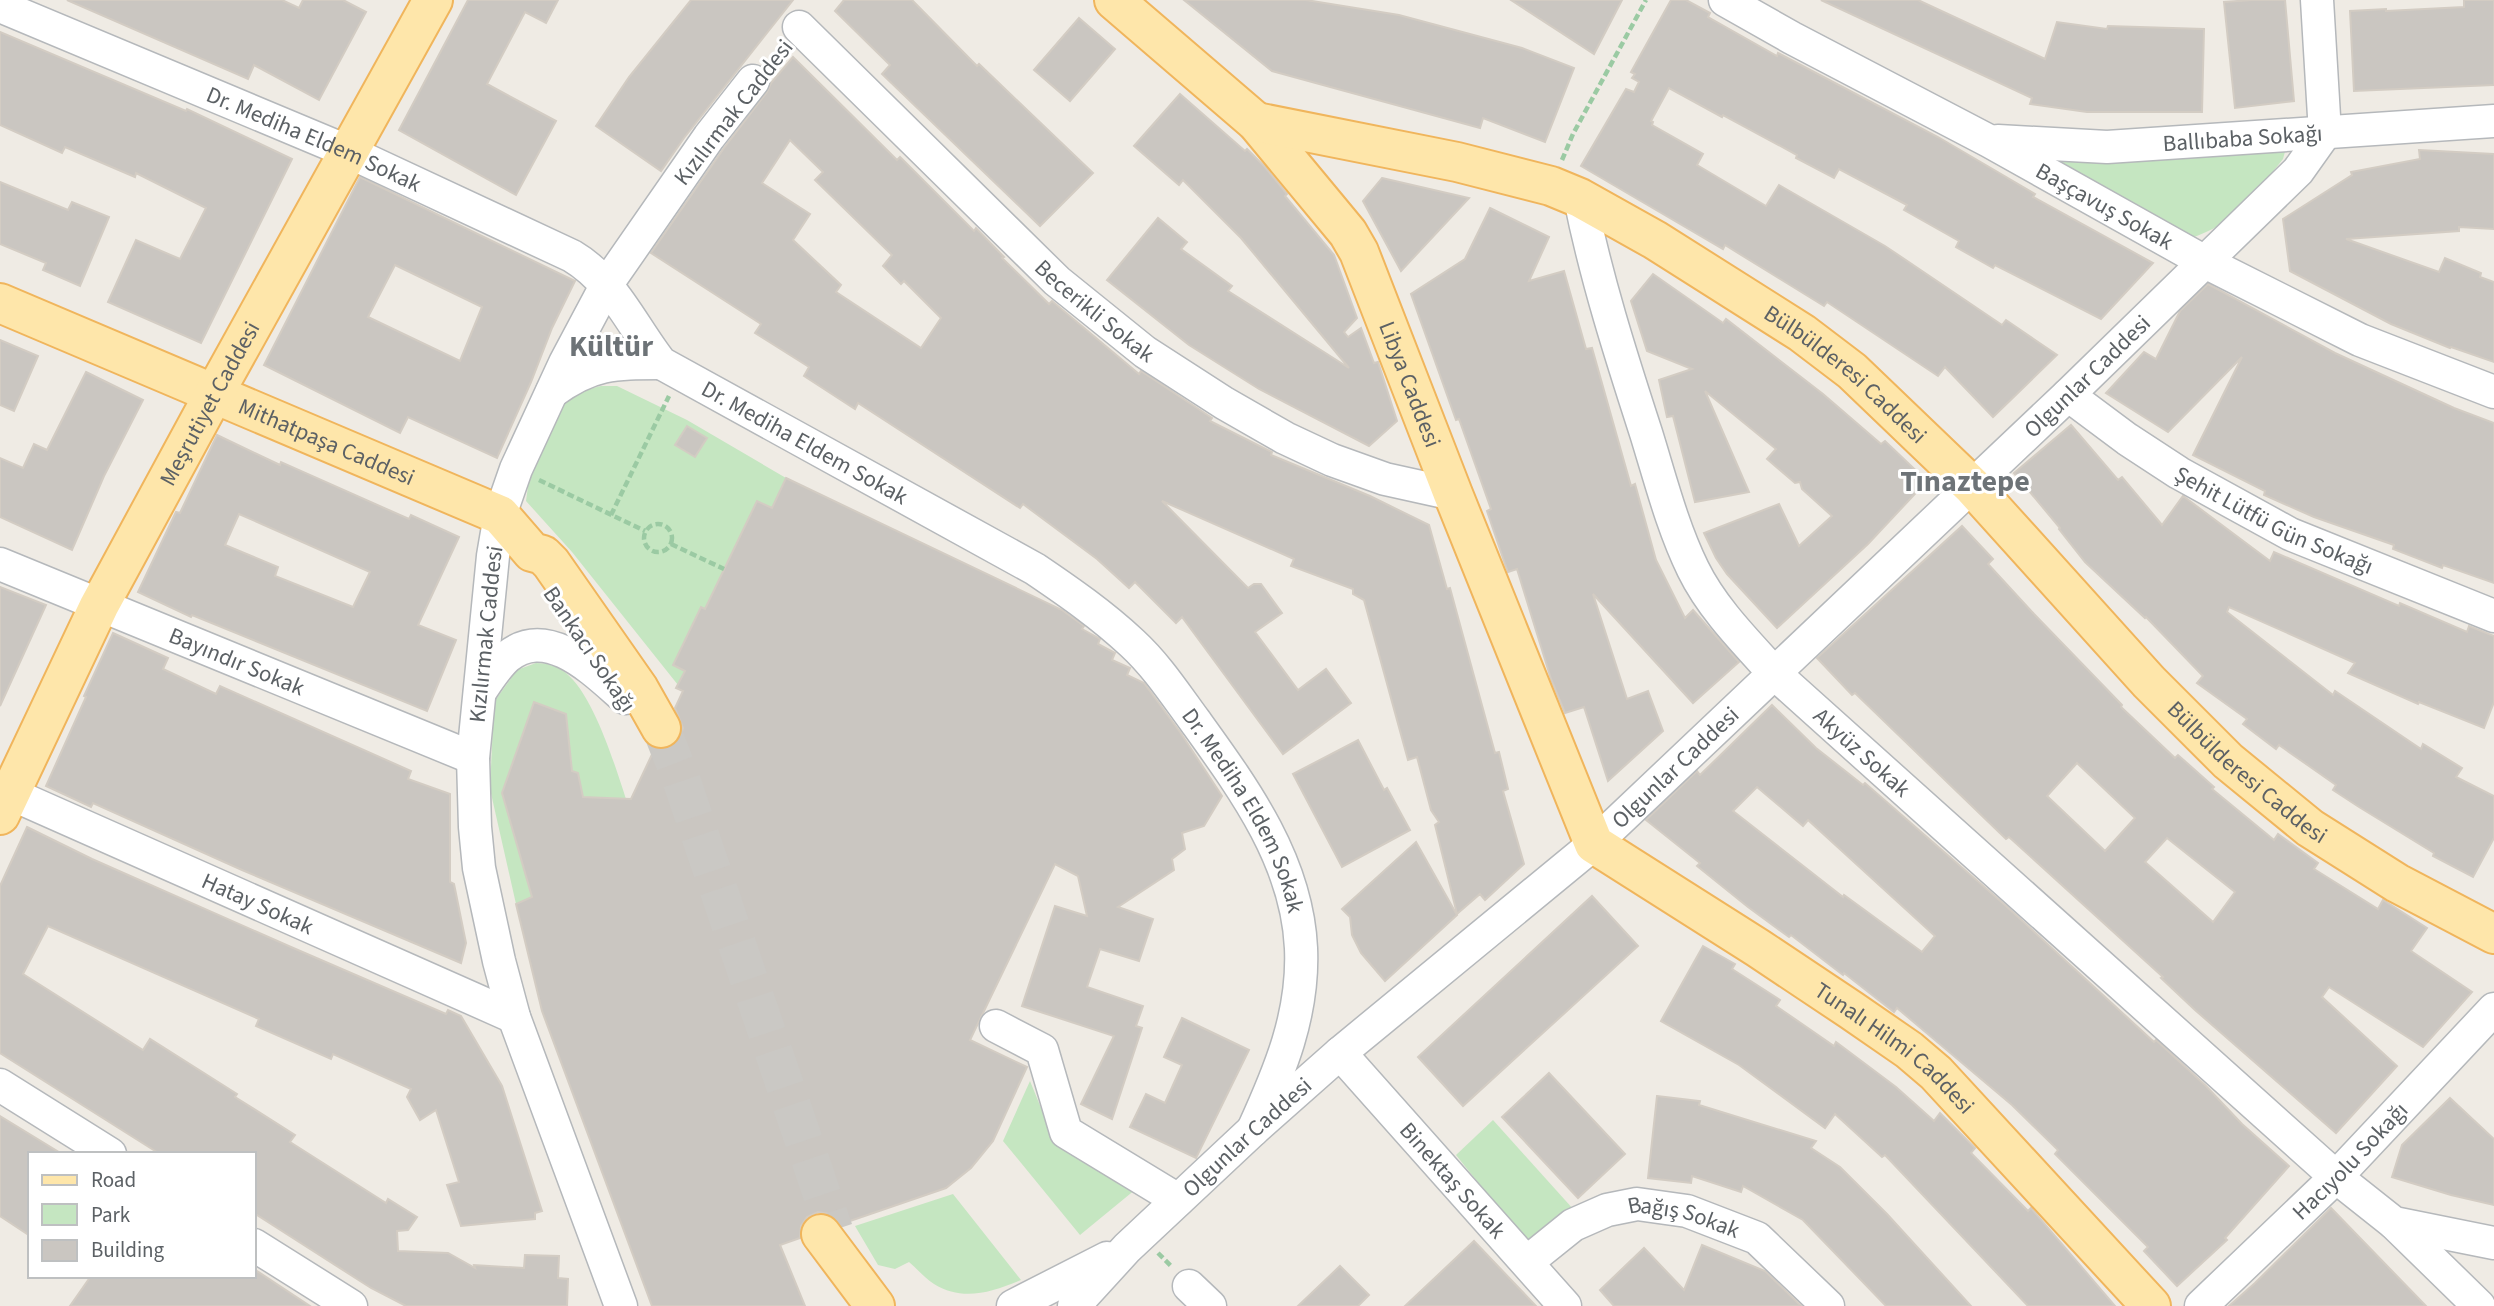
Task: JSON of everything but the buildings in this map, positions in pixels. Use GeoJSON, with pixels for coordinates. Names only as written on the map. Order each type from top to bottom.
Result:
{"type":"FeatureCollection","features":[{"type":"Feature","properties":{"kind":"main road","name":"Meşrutiyet Caddesi"},"geometry":{"type":"LineString","coordinates":[[3,799],[99,606],[433,0]]}},
{"type":"Feature","properties":{"kind":"main road","name":"Libya Caddesi"},"geometry":{"type":"LineString","coordinates":[[1114,0],[1256,122],[1348,233],[1359,252],[1594,844]]}},
{"type":"Feature","properties":{"kind":"main road","name":"Bülbülderesi Caddesi"},"geometry":{"type":"LineString","coordinates":[[1256,122],[1457,162],[1565,192],[1690,261],[1802,333],[1852,371],[1972,486],[2149,682],[2228,761],[2310,828],[2398,883],[2494,934]]}},
{"type":"Feature","properties":{"kind":"main road","name":"Mithatpaşa Caddesi"},"geometry":{"type":"LineString","coordinates":[[0,303],[500,515]]}},
{"type":"Feature","properties":{"kind":"main road","name":"Bankacı Sokağı"},"geometry":{"type":"LineString","coordinates":[[500,515],[532,552],[537,571],[625,698],[657,736],[639,689],[551,563],[543,555],[532,552]]}},
{"type":"Feature","properties":{"kind":"main road","name":"Tunalı Hilmi Caddesi"},"geometry":{"type":"LineString","coordinates":[[1594,844],[1770,956],[1918,1057],[1936,1073],[2151,1306]]}},
{"type":"Feature","properties":{"kind":"main road"},"geometry":{"type":"LineString","coordinates":[[828,1232],[866,1294]]}},
{"type":"Feature","properties":{"kind":"street","name":"Başçavuş Sokak"},"geometry":{"type":"LineString","coordinates":[[1725,0],[1989,141],[2205,262],[2360,340],[2494,392]]}},
{"type":"Feature","properties":{"kind":"street"},"geometry":{"type":"LineString","coordinates":[[2317,0],[2325,133]]}},
{"type":"Feature","properties":{"kind":"street","name":"Dr. Mediha Eldem Sokak"},"geometry":{"type":"LineString","coordinates":[[0,6],[349,152],[572,256],[607,284],[645,342],[670,369],[1035,569],[1072,593],[1107,621],[1158,670],[1220,756],[1256,812],[1283,863],[1298,920],[1301,975],[1293,1031],[1253,1130]]}},
{"type":"Feature","properties":{"kind":"street","name":"Becerikli Sokak"},"geometry":{"type":"LineString","coordinates":[[799,27],[1057,281],[1145,352],[1236,410],[1285,438],[1332,460],[1385,479],[1453,494]]}},
{"type":"Feature","properties":{"kind":"street","name":"Kızılırmak Caddesi"},"geometry":{"type":"LineString","coordinates":[[621,1306],[514,1017],[479,868],[473,758],[493,556],[500,515],[516,470],[551,392],[607,284],[709,137],[753,81]]}},
{"type":"Feature","properties":{"kind":"street","name":"Ballıbaba Sokağı"},"geometry":{"type":"LineString","coordinates":[[1989,141],[2107,147],[2494,121]]}},
{"type":"Feature","properties":{"kind":"street","name":"Olgunlar Caddesi"},"geometry":{"type":"LineString","coordinates":[[1074,1306],[1134,1241],[1253,1130],[1340,1054],[1594,844],[2205,262],[2298,171],[2325,133]]}},
{"type":"Feature","properties":{"kind":"street","name":"Akyüz Sokak"},"geometry":{"type":"LineString","coordinates":[[1565,192],[1590,245],[1614,333],[1678,535],[1694,571],[1726,619],[1774,673],[2336,1177],[2394,1223],[2479,1306]]}},
{"type":"Feature","properties":{"kind":"street"},"geometry":{"type":"LineString","coordinates":[[551,392],[577,374],[602,366],[626,363],[670,369]]}},
{"type":"Feature","properties":{"kind":"street","name":"Şehit Lütfü Gün Sokağı"},"geometry":{"type":"LineString","coordinates":[[2068,395],[2179,473],[2290,534],[2494,616]]}},
{"type":"Feature","properties":{"kind":"street","name":"Bayındır Sokak"},"geometry":{"type":"LineString","coordinates":[[0,564],[473,758]]}},
{"type":"Feature","properties":{"kind":"street"},"geometry":{"type":"LineString","coordinates":[[480,692],[507,657],[525,648],[547,647],[575,657],[625,698]]}},
{"type":"Feature","properties":{"kind":"street","name":"Hatay Sokak"},"geometry":{"type":"LineString","coordinates":[[3,799],[514,1017]]}},
{"type":"Feature","properties":{"kind":"street","name":"Hacıyolu Sokağı"},"geometry":{"type":"LineString","coordinates":[[2201,1306],[2336,1177],[2494,1009]]}},
{"type":"Feature","properties":{"kind":"street"},"geometry":{"type":"LineString","coordinates":[[996,1026],[1042,1050],[1066,1132],[1178,1200]]}},
{"type":"Feature","properties":{"kind":"street","name":"Binektaş Sokak"},"geometry":{"type":"LineString","coordinates":[[1340,1054],[1565,1306]]}},
{"type":"Feature","properties":{"kind":"street"},"geometry":{"type":"LineString","coordinates":[[0,1085],[107,1152]]}},
{"type":"Feature","properties":{"kind":"street","name":"Bağış Sokak"},"geometry":{"type":"LineString","coordinates":[[1527,1262],[1573,1225],[1607,1210],[1637,1204],[1687,1211],[1757,1238],[1828,1306]]}},
{"type":"Feature","properties":{"kind":"street"},"geometry":{"type":"LineString","coordinates":[[2394,1223],[2494,1243]]}},
{"type":"Feature","properties":{"kind":"street","name":"Olgunlar Caddesi"},"geometry":{"type":"LineString","coordinates":[[1013,1306],[1134,1241]]}},
{"type":"Feature","properties":{"kind":"street"},"geometry":{"type":"LineString","coordinates":[[256,1246],[351,1306]]}},
{"type":"Feature","properties":{"kind":"path"},"geometry":{"type":"LineString","coordinates":[[1565,192],[1573,134],[1646,0]]}},
{"type":"Feature","properties":{"kind":"path","name":"Kızılırmak Caddesi"},"geometry":{"type":"LineString","coordinates":[[753,81],[799,27]]}},
{"type":"Feature","properties":{"kind":"path"},"geometry":{"type":"LineString","coordinates":[[611,515],[670,369]]}},
{"type":"Feature","properties":{"kind":"path"},"geometry":{"type":"LineString","coordinates":[[516,470],[645,531]]}},
{"type":"Feature","properties":{"kind":"path"},"geometry":{"type":"LineString","coordinates":[[664,524],[671,531],[671,544],[660,552],[652,551],[644,540],[645,531],[651,525],[664,524]]}},
{"type":"Feature","properties":{"kind":"path"},"geometry":{"type":"LineString","coordinates":[[671,544],[724,569]]}},
{"type":"Feature","properties":{"kind":"path"},"geometry":{"type":"LineString","coordinates":[[1134,1241],[1199,1296]]}},
{"type":"Feature","properties":{"kind":"green space"},"geometry":{"type":"Polygon","coordinates":[[[2286,148],[2283,159],[2242,208],[2219,225],[2188,239],[2029,150],[2286,148]]]}},
{"type":"Feature","properties":{"kind":"green space"},"geometry":{"type":"Polygon","coordinates":[[[601,386],[617,386],[687,420],[786,478],[772,508],[757,501],[705,609],[673,665],[685,671],[678,685],[572,552],[526,501],[529,479],[559,409],[578,394],[601,386]]]}},
{"type":"Feature","properties":{"kind":"green space"},"geometry":{"type":"Polygon","coordinates":[[[536,663],[552,665],[566,673],[586,699],[611,754],[628,805],[619,808],[616,798],[583,797],[578,774],[572,771],[571,755],[563,746],[568,733],[566,714],[534,702],[502,793],[532,897],[516,904],[490,789],[494,702],[517,670],[536,663]]]}},
{"type":"Feature","properties":{"kind":"green space"},"geometry":{"type":"Polygon","coordinates":[[[1030,1081],[1048,1125],[1136,1189],[1080,1235],[1003,1141],[1030,1081]]]}},
{"type":"Feature","properties":{"kind":"green space"},"geometry":{"type":"Polygon","coordinates":[[[1493,1120],[1574,1210],[1531,1249],[1456,1155],[1493,1120]]]}},
{"type":"Feature","properties":{"kind":"green space"},"geometry":{"type":"Polygon","coordinates":[[[953,1194],[1021,1280],[978,1293],[956,1293],[931,1282],[909,1262],[895,1269],[878,1265],[855,1226],[953,1194]]]}},
{"type":"Feature","properties":{"kind":"tunnel"},"geometry":{"type":"LineString","coordinates":[[661,728],[681,779],[834,1230]]}},
{"type":"Feature","properties":{"kind":"district","name":"Kültür"},"geometry":{"type":"Point","coordinates":[611,346]}},
{"type":"Feature","properties":{"kind":"district","name":"Tınaztepe"},"geometry":{"type":"Point","coordinates":[1965,481]}}]}
